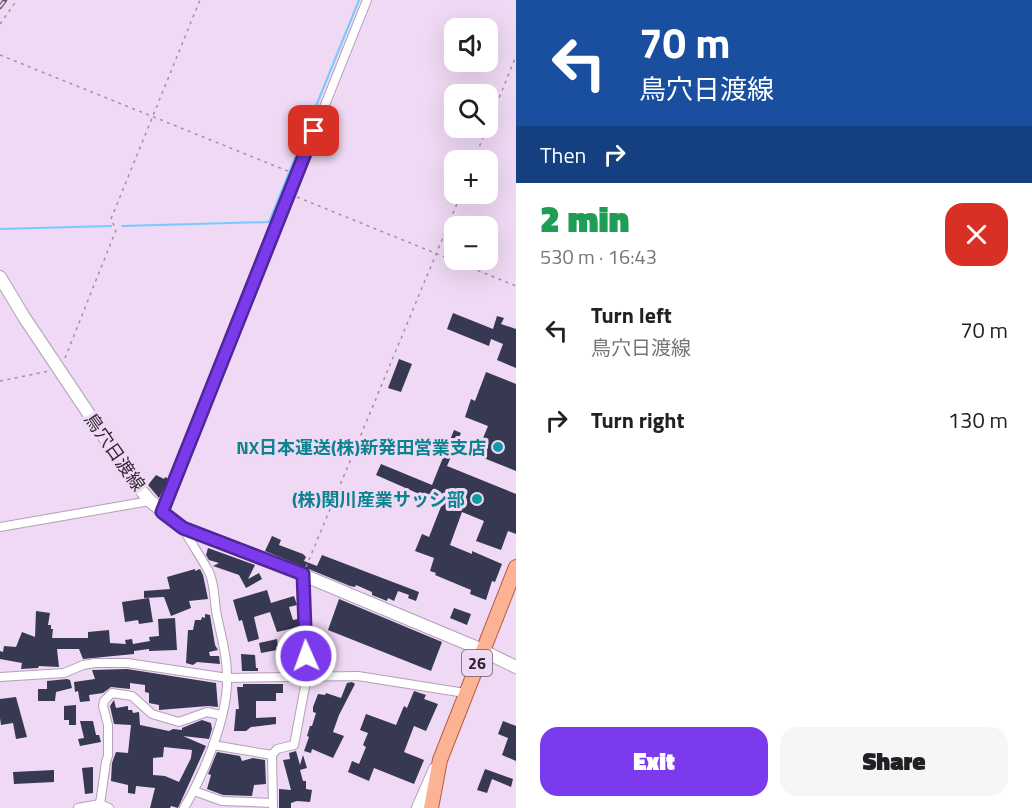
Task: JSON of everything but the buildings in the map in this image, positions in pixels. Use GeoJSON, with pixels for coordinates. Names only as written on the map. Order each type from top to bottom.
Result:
{"type":"FeatureCollection","features":[{"type":"Feature","properties":{"kind":"main road","name":"鳥穴日渡線"},"geometry":{"type":"LineString","coordinates":[[0,277],[135,483],[150,501],[183,528],[303,574],[516,667]]}},
{"type":"Feature","properties":{"kind":"main road","name":"26"},"geometry":{"type":"LineString","coordinates":[[432,808],[440,760],[516,567]]}},
{"type":"Feature","properties":{"kind":"main road"},"geometry":{"type":"LineString","coordinates":[[418,808],[440,760]]}},
{"type":"Feature","properties":{"kind":"street"},"geometry":{"type":"LineString","coordinates":[[162,512],[367,0]]}},
{"type":"Feature","properties":{"kind":"street"},"geometry":{"type":"LineString","coordinates":[[0,527],[150,501]]}},
{"type":"Feature","properties":{"kind":"street"},"geometry":{"type":"LineString","coordinates":[[183,528],[210,573],[227,658],[228,678],[213,745],[194,791],[184,808]]}},
{"type":"Feature","properties":{"kind":"street"},"geometry":{"type":"LineString","coordinates":[[194,791],[222,801],[273,806],[272,755],[277,749],[294,745],[307,676],[303,574]]}},
{"type":"Feature","properties":{"kind":"street"},"geometry":{"type":"LineString","coordinates":[[0,677],[64,673],[95,663],[128,663],[228,678],[358,676],[465,693]]}},
{"type":"Feature","properties":{"kind":"street"},"geometry":{"type":"LineString","coordinates":[[100,804],[108,756],[108,725],[103,706],[104,701],[112,693],[132,696],[152,714],[179,722],[207,712],[221,715]]}},
{"type":"Feature","properties":{"kind":"street"},"geometry":{"type":"LineString","coordinates":[[213,745],[272,755]]}},
{"type":"Feature","properties":{"kind":"street"},"geometry":{"type":"LineString","coordinates":[[78,808],[100,804],[109,808]]}},
{"type":"Feature","properties":{"kind":"path"},"geometry":{"type":"LineString","coordinates":[[0,24],[17,0]]}},
{"type":"Feature","properties":{"kind":"path"},"geometry":{"type":"LineString","coordinates":[[0,381],[59,370],[116,230],[111,219],[200,0]]}},
{"type":"Feature","properties":{"kind":"path"},"geometry":{"type":"LineString","coordinates":[[0,55],[296,174]]}},
{"type":"Feature","properties":{"kind":"path"},"geometry":{"type":"LineString","coordinates":[[478,150],[516,57]]}},
{"type":"Feature","properties":{"kind":"path"},"geometry":{"type":"LineString","coordinates":[[289,194],[516,286]]}},
{"type":"Feature","properties":{"kind":"path"},"geometry":{"type":"LineString","coordinates":[[303,574],[457,204]]}},
{"type":"Feature","properties":{"kind":"waterway"},"geometry":{"type":"LineString","coordinates":[[122,226],[269,222],[359,0]]}},
{"type":"Feature","properties":{"kind":"waterway"},"geometry":{"type":"LineString","coordinates":[[0,229],[111,226]]}},
{"type":"Feature","properties":{"kind":"railway"},"geometry":{"type":"LineString","coordinates":[[0,7],[5,0]]}},
{"type":"Feature","properties":{"kind":"place","name":"NX日本運送(株)新発田営業支店"},"geometry":{"type":"Point","coordinates":[498,447]}},
{"type":"Feature","properties":{"kind":"place","name":"(株)関川産業サッシ部"},"geometry":{"type":"Point","coordinates":[477,499]}},
{"type":"Feature","properties":{"kind":"route"},"geometry":{"type":"LineString","coordinates":[[306,656],[303,574],[183,528],[162,512],[314,131]]}}]}
